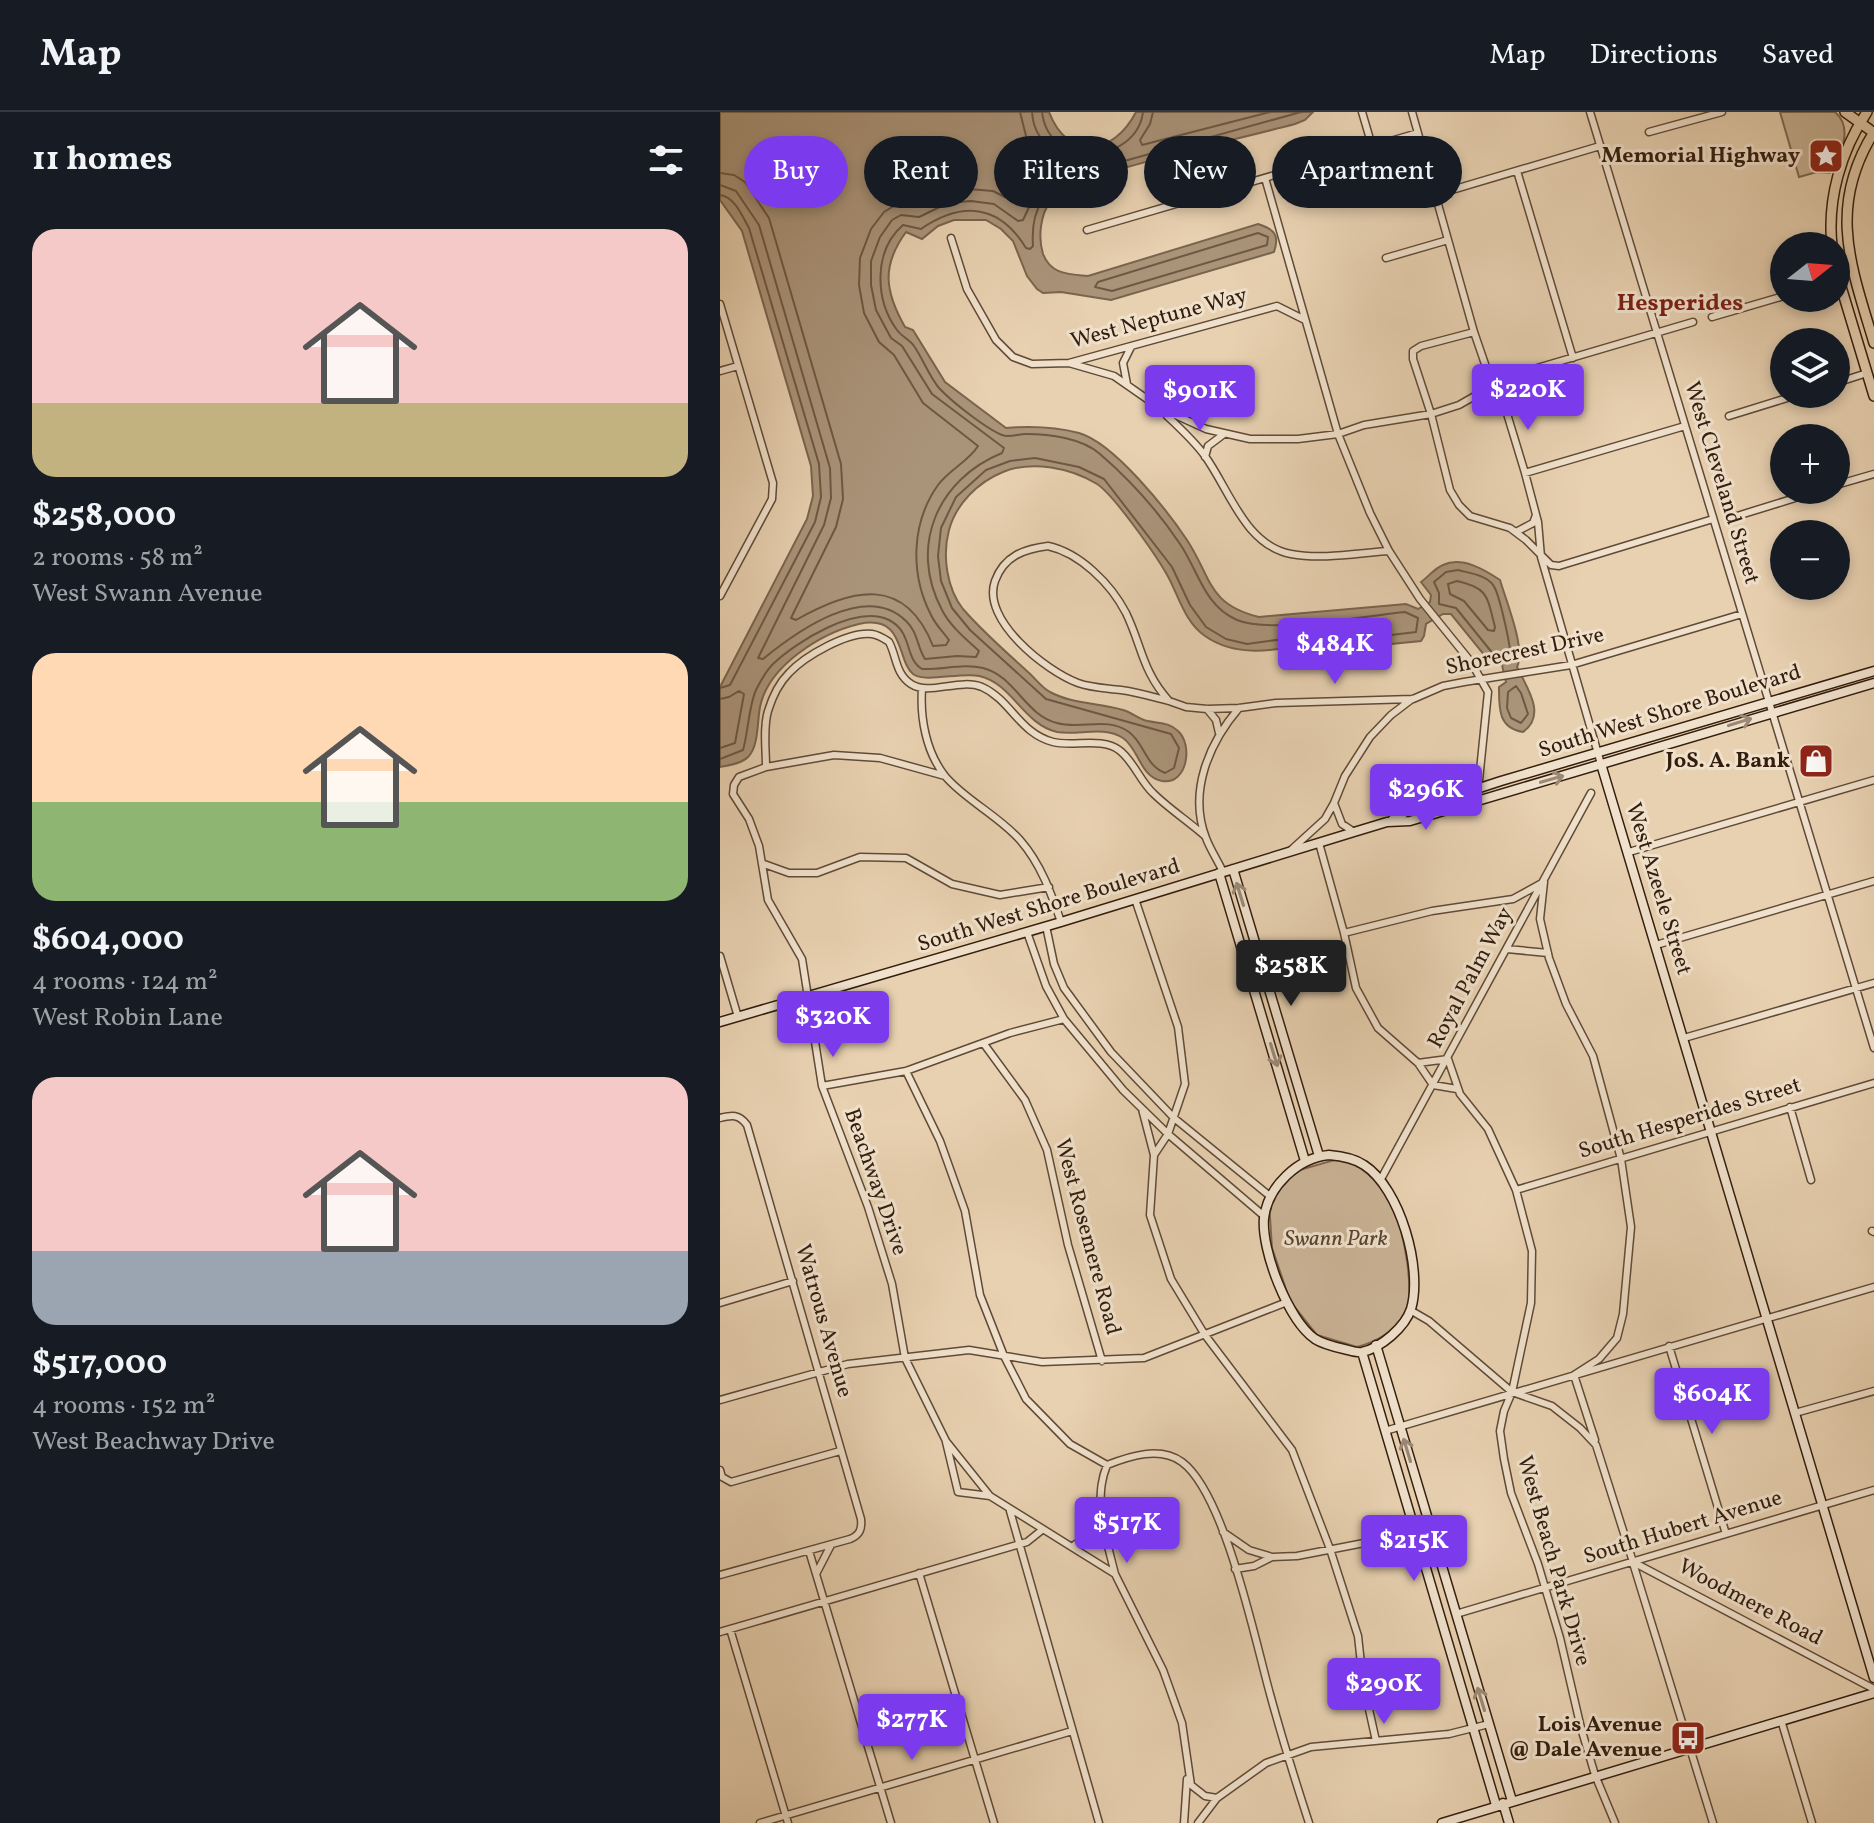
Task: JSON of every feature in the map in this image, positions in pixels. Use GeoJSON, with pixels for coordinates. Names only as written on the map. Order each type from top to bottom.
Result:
{"type":"FeatureCollection","features":[{"type":"Feature","properties":{"kind":"main road"},"geometry":{"type":"LineString","coordinates":[[1845,112],[1874,132],[1853,174],[1846,216]]}},
{"type":"Feature","properties":{"kind":"main road"},"geometry":{"type":"LineString","coordinates":[[1832,232],[1837,179],[1860,123],[1868,112],[1874,117]]}},
{"type":"Feature","properties":{"kind":"main road"},"geometry":{"type":"LineString","coordinates":[[1837,179],[1841,184],[1846,216],[1847,248],[1874,343]]}},
{"type":"Feature","properties":{"kind":"main road"},"geometry":{"type":"LineString","coordinates":[[1850,288],[1860,296]]}},
{"type":"Feature","properties":{"kind":"main road"},"geometry":{"type":"LineString","coordinates":[[1850,312],[1871,372],[1874,396]]}},
{"type":"Feature","properties":{"kind":"street"},"geometry":{"type":"LineString","coordinates":[[1362,112],[1369,136]]}},
{"type":"Feature","properties":{"kind":"street","name":"West Azeele Street"},"geometry":{"type":"LineString","coordinates":[[1412,112],[1419,136]]}},
{"type":"Feature","properties":{"kind":"street","name":"West Cleveland Street"},"geometry":{"type":"LineString","coordinates":[[1590,112],[1874,1048]]}},
{"type":"Feature","properties":{"kind":"street"},"geometry":{"type":"LineString","coordinates":[[1649,132],[1722,112]]}},
{"type":"Feature","properties":{"kind":"street"},"geometry":{"type":"LineString","coordinates":[[1407,136],[1418,133]]}},
{"type":"Feature","properties":{"kind":"street"},"geometry":{"type":"LineString","coordinates":[[1462,187],[1600,146]]}},
{"type":"Feature","properties":{"kind":"street"},"geometry":{"type":"LineString","coordinates":[[1517,171],[1573,358]]}},
{"type":"Feature","properties":{"kind":"street"},"geometry":{"type":"LineString","coordinates":[[1087,230],[1272,176]]}},
{"type":"Feature","properties":{"kind":"street"},"geometry":{"type":"LineString","coordinates":[[1265,178],[1338,434],[1370,513],[1389,551],[1420,599],[1471,662],[1488,692],[1477,800]]}},
{"type":"Feature","properties":{"kind":"street","name":"West Azeele Street"},"geometry":{"type":"LineString","coordinates":[[1439,208],[1474,332],[1486,367],[1498,384],[1525,473],[1536,515],[1541,557],[1571,665],[1874,1678]]}},
{"type":"Feature","properties":{"kind":"street","name":"West Neptune Way"},"geometry":{"type":"LineString","coordinates":[[951,238],[967,289],[996,340],[1013,357],[1032,364],[1069,363],[1277,306],[1305,320]]}},
{"type":"Feature","properties":{"kind":"street"},"geometry":{"type":"LineString","coordinates":[[1386,258],[1448,240]]}},
{"type":"Feature","properties":{"kind":"street"},"geometry":{"type":"LineString","coordinates":[[1712,317],[1770,300]]}},
{"type":"Feature","properties":{"kind":"street"},"geometry":{"type":"LineString","coordinates":[[720,304],[773,483],[772,499],[720,596]]}},
{"type":"Feature","properties":{"kind":"street"},"geometry":{"type":"LineString","coordinates":[[1069,363],[1103,372],[1127,384],[1183,421],[1224,434],[1274,440],[1338,434],[1364,425],[1431,414],[1459,405],[1510,376],[1693,322]]}},
{"type":"Feature","properties":{"kind":"street"},"geometry":{"type":"LineString","coordinates":[[1474,332],[1413,351],[1450,490],[1470,516],[1516,533],[1551,565],[1559,566],[1713,519]]}},
{"type":"Feature","properties":{"kind":"street"},"geometry":{"type":"LineString","coordinates":[[1127,384],[1123,363],[1131,347]]}},
{"type":"Feature","properties":{"kind":"street"},"geometry":{"type":"LineString","coordinates":[[720,371],[738,366]]}},
{"type":"Feature","properties":{"kind":"street"},"geometry":{"type":"LineString","coordinates":[[1850,379],[1871,372]]}},
{"type":"Feature","properties":{"kind":"street"},"geometry":{"type":"LineString","coordinates":[[1729,416],[1770,403]]}},
{"type":"Feature","properties":{"kind":"street"},"geometry":{"type":"LineString","coordinates":[[1160,408],[1205,457],[1247,525],[1274,550],[1294,555],[1389,551]]}},
{"type":"Feature","properties":{"kind":"street"},"geometry":{"type":"LineString","coordinates":[[1525,473],[1685,426]]}},
{"type":"Feature","properties":{"kind":"street"},"geometry":{"type":"LineString","coordinates":[[1205,457],[1208,446],[1224,434]]}},
{"type":"Feature","properties":{"kind":"street"},"geometry":{"type":"LineString","coordinates":[[1850,481],[1874,474]]}},
{"type":"Feature","properties":{"kind":"street"},"geometry":{"type":"LineString","coordinates":[[1737,516],[1776,504]]}},
{"type":"Feature","properties":{"kind":"street"},"geometry":{"type":"LineString","coordinates":[[1516,533],[1533,523],[1536,515]]}},
{"type":"Feature","properties":{"kind":"street","name":"Shorecrest Drive"},"geometry":{"type":"LineString","coordinates":[[1169,701],[1154,684],[1146,668],[1125,610],[1085,562],[1073,554],[1048,546],[1019,553],[1004,563],[992,591],[998,616],[1040,660],[1059,674],[1091,687],[1120,690],[1186,707],[1207,709],[1276,703],[1413,699],[1443,686],[1571,665],[1742,614]]}},
{"type":"Feature","properties":{"kind":"street"},"geometry":{"type":"LineString","coordinates":[[945,776],[880,758],[834,755],[766,767],[765,722],[777,690],[787,674],[806,658],[828,646],[859,634],[879,635],[889,642],[902,676],[912,685],[922,689],[966,683],[980,687],[994,694],[1024,727],[1041,738],[1057,743],[1102,744],[1119,749],[1155,796],[1205,836],[1225,871],[1319,1156]]}},
{"type":"Feature","properties":{"kind":"street","name":"South West Shore Boulevard"},"geometry":{"type":"LineString","coordinates":[[720,1022],[1289,853],[1479,788],[1874,671]]}},
{"type":"Feature","properties":{"kind":"street","name":"South West Shore Boulevard"},"geometry":{"type":"LineString","coordinates":[[1387,822],[1410,821],[1874,683]]}},
{"type":"Feature","properties":{"kind":"street"},"geometry":{"type":"LineString","coordinates":[[922,689],[920,709],[923,725],[945,776],[1019,839],[1035,858],[1061,922]]}},
{"type":"Feature","properties":{"kind":"street"},"geometry":{"type":"LineString","coordinates":[[1289,853],[1325,819],[1345,776],[1370,737],[1391,715],[1413,699]]}},
{"type":"Feature","properties":{"kind":"street"},"geometry":{"type":"LineString","coordinates":[[1205,836],[1200,796],[1202,778],[1211,747],[1239,708]]}},
{"type":"Feature","properties":{"kind":"street"},"geometry":{"type":"LineString","coordinates":[[1207,709],[1216,720],[1219,733]]}},
{"type":"Feature","properties":{"kind":"street","name":"Beachway Drive"},"geometry":{"type":"LineString","coordinates":[[766,767],[739,777],[733,794],[749,819],[764,864],[768,900],[802,959],[822,1086],[868,1207],[892,1284],[905,1358],[946,1441]]}},
{"type":"Feature","properties":{"kind":"street"},"geometry":{"type":"LineString","coordinates":[[1629,852],[1874,780]]}},
{"type":"Feature","properties":{"kind":"street","name":"Royal Palm Way"},"geometry":{"type":"LineString","coordinates":[[1381,1179],[1591,793]]}},
{"type":"Feature","properties":{"kind":"street"},"geometry":{"type":"LineString","coordinates":[[1334,803],[1342,824],[1354,832]]}},
{"type":"Feature","properties":{"kind":"street"},"geometry":{"type":"LineString","coordinates":[[1319,843],[1356,988],[1364,1006],[1378,1028],[1418,1063],[1433,1085],[1457,1089]]}},
{"type":"Feature","properties":{"kind":"street"},"geometry":{"type":"LineString","coordinates":[[764,864],[789,873],[817,873],[860,857],[906,858],[952,884],[1000,895],[1049,887]]}},
{"type":"Feature","properties":{"kind":"street"},"geometry":{"type":"LineString","coordinates":[[1225,871],[1305,1161]]}},
{"type":"Feature","properties":{"kind":"street"},"geometry":{"type":"LineString","coordinates":[[1656,945],[1874,881]]}},
{"type":"Feature","properties":{"kind":"street"},"geometry":{"type":"LineString","coordinates":[[1344,933],[1432,911],[1513,899],[1544,882]]}},
{"type":"Feature","properties":{"kind":"street"},"geometry":{"type":"LineString","coordinates":[[1544,882],[1540,919],[1548,953],[1566,1004],[1593,1056],[1621,1159],[1631,1227],[1623,1314],[1617,1338],[1599,1359],[1574,1375]]}},
{"type":"Feature","properties":{"kind":"street"},"geometry":{"type":"LineString","coordinates":[[1135,899],[1178,1027],[1185,1084],[1168,1134],[1154,1155]]}},
{"type":"Feature","properties":{"kind":"street"},"geometry":{"type":"LineString","coordinates":[[1046,926],[1054,964],[1064,988],[1111,1052],[1174,1118],[1272,1198]]}},
{"type":"Feature","properties":{"kind":"street"},"geometry":{"type":"LineString","coordinates":[[1027,932],[1046,986],[1064,1019],[1123,1090],[1168,1134],[1264,1216]]}},
{"type":"Feature","properties":{"kind":"street"},"geometry":{"type":"LineString","coordinates":[[1507,949],[1548,953]]}},
{"type":"Feature","properties":{"kind":"street"},"geometry":{"type":"LineString","coordinates":[[720,956],[738,1017]]}},
{"type":"Feature","properties":{"kind":"street"},"geometry":{"type":"LineString","coordinates":[[1684,1038],[1874,983]]}},
{"type":"Feature","properties":{"kind":"street"},"geometry":{"type":"LineString","coordinates":[[822,1086],[906,1071],[1010,1033],[1064,1019]]}},
{"type":"Feature","properties":{"kind":"street","name":"West Rosemere Road"},"geometry":{"type":"LineString","coordinates":[[984,1044],[1025,1100],[1047,1150],[1068,1245],[1102,1361]]}},
{"type":"Feature","properties":{"kind":"street"},"geometry":{"type":"LineString","coordinates":[[1418,1063],[1448,1059]]}},
{"type":"Feature","properties":{"kind":"street","name":"West Beach Park Drive"},"geometry":{"type":"LineString","coordinates":[[1448,1059],[1457,1089],[1488,1129],[1516,1190],[1532,1251],[1531,1303],[1512,1392],[1500,1431],[1504,1459],[1511,1493],[1545,1587],[1595,1775],[1615,1823]]}},
{"type":"Feature","properties":{"kind":"street"},"geometry":{"type":"LineString","coordinates":[[906,1071],[940,1141],[965,1211],[980,1295],[1004,1356],[1026,1399],[1070,1444],[1107,1465]]}},
{"type":"Feature","properties":{"kind":"street","name":"South Hesperides Street"},"geometry":{"type":"LineString","coordinates":[[1516,1190],[1874,1083]]}},
{"type":"Feature","properties":{"kind":"street"},"geometry":{"type":"LineString","coordinates":[[1790,1107],[1811,1180]]}},
{"type":"Feature","properties":{"kind":"street"},"geometry":{"type":"LineString","coordinates":[[1142,1109],[1154,1155],[1150,1215],[1171,1279],[1205,1335],[1292,1450],[1330,1549],[1358,1636],[1363,1682],[1376,1741]]}},
{"type":"Feature","properties":{"kind":"street","name":"Watrous Avenue"},"geometry":{"type":"LineString","coordinates":[[720,1118],[738,1116],[747,1125],[861,1519],[862,1528],[854,1537],[831,1544]]}},
{"type":"Feature","properties":{"kind":"street"},"geometry":{"type":"LineString","coordinates":[[1319,1156],[1352,1159],[1364,1164],[1381,1179],[1394,1199],[1407,1236],[1413,1284],[1410,1310],[1387,1339],[1362,1352],[1334,1347],[1315,1338],[1287,1302],[1269,1251],[1264,1216],[1277,1185],[1293,1169],[1319,1156]]}},
{"type":"Feature","properties":{"kind":"street"},"geometry":{"type":"LineString","coordinates":[[720,1303],[793,1281]]}},
{"type":"Feature","properties":{"kind":"street"},"geometry":{"type":"LineString","coordinates":[[1385,1431],[1874,1287]]}},
{"type":"Feature","properties":{"kind":"street"},"geometry":{"type":"LineString","coordinates":[[720,1400],[848,1364],[969,1350],[1042,1362],[1144,1358],[1287,1302]]}},
{"type":"Feature","properties":{"kind":"street"},"geometry":{"type":"LineString","coordinates":[[1410,1310],[1429,1321],[1512,1392],[1552,1406],[1596,1445]]}},
{"type":"Feature","properties":{"kind":"street"},"geometry":{"type":"LineString","coordinates":[[1376,1345],[1489,1724],[1509,1823]]}},
{"type":"Feature","properties":{"kind":"street"},"geometry":{"type":"LineString","coordinates":[[1669,1346],[1726,1534]]}},
{"type":"Feature","properties":{"kind":"street"},"geometry":{"type":"LineString","coordinates":[[1362,1352],[1474,1729],[1504,1803]]}},
{"type":"Feature","properties":{"kind":"street"},"geometry":{"type":"LineString","coordinates":[[1574,1375],[1713,1823]]}},
{"type":"Feature","properties":{"kind":"street"},"geometry":{"type":"LineString","coordinates":[[1795,1413],[1874,1391]]}},
{"type":"Feature","properties":{"kind":"street"},"geometry":{"type":"LineString","coordinates":[[946,1441],[958,1492],[990,1496]]}},
{"type":"Feature","properties":{"kind":"street"},"geometry":{"type":"LineString","coordinates":[[946,1441],[990,1496],[1115,1574]]}},
{"type":"Feature","properties":{"kind":"street"},"geometry":{"type":"LineString","coordinates":[[720,1470],[722,1477],[731,1482],[840,1451]]}},
{"type":"Feature","properties":{"kind":"street"},"geometry":{"type":"LineString","coordinates":[[1217,1798],[1197,1792],[1191,1785],[1182,1723],[1163,1670],[1115,1574],[1100,1516],[1100,1481],[1107,1465],[1135,1454],[1168,1455],[1184,1463],[1207,1492],[1235,1569],[1286,1754],[1309,1823]]}},
{"type":"Feature","properties":{"kind":"street","name":"South Hubert Avenue"},"geometry":{"type":"LineString","coordinates":[[1456,1614],[1874,1490]]}},
{"type":"Feature","properties":{"kind":"street"},"geometry":{"type":"LineString","coordinates":[[1009,1509],[1099,1823]]}},
{"type":"Feature","properties":{"kind":"street"},"geometry":{"type":"LineString","coordinates":[[1073,1546],[1093,1531],[1100,1516]]}},
{"type":"Feature","properties":{"kind":"street"},"geometry":{"type":"LineString","coordinates":[[720,1632],[1019,1544],[1032,1539],[1042,1530]]}},
{"type":"Feature","properties":{"kind":"street"},"geometry":{"type":"LineString","coordinates":[[1223,1532],[1249,1550],[1272,1557],[1297,1556],[1431,1530]]}},
{"type":"Feature","properties":{"kind":"street"},"geometry":{"type":"LineString","coordinates":[[720,1575],[831,1544]]}},
{"type":"Feature","properties":{"kind":"street"},"geometry":{"type":"LineString","coordinates":[[816,1574],[831,1544]]}},
{"type":"Feature","properties":{"kind":"street"},"geometry":{"type":"LineString","coordinates":[[809,1551],[891,1823]]}},
{"type":"Feature","properties":{"kind":"street"},"geometry":{"type":"LineString","coordinates":[[1235,1569],[1254,1566],[1272,1557]]}},
{"type":"Feature","properties":{"kind":"street","name":"Woodmere Road"},"geometry":{"type":"LineString","coordinates":[[1633,1562],[1874,1691]]}},
{"type":"Feature","properties":{"kind":"street"},"geometry":{"type":"LineString","coordinates":[[919,1573],[994,1823]]}},
{"type":"Feature","properties":{"kind":"street"},"geometry":{"type":"LineString","coordinates":[[730,1629],[787,1819]]}},
{"type":"Feature","properties":{"kind":"street"},"geometry":{"type":"LineString","coordinates":[[1442,1823],[1874,1691]]}},
{"type":"Feature","properties":{"kind":"street"},"geometry":{"type":"LineString","coordinates":[[1781,1720],[1812,1823]]}},
{"type":"Feature","properties":{"kind":"street"},"geometry":{"type":"LineString","coordinates":[[1198,1823],[1217,1798],[1266,1763],[1286,1754],[1311,1747],[1474,1729],[1489,1724]]}},
{"type":"Feature","properties":{"kind":"street"},"geometry":{"type":"LineString","coordinates":[[760,1823],[787,1819],[880,1787],[1072,1731]]}},
{"type":"Feature","properties":{"kind":"street"},"geometry":{"type":"LineString","coordinates":[[1184,1823],[1187,1767]]}},
{"type":"Feature","properties":{"kind":"green space"},"geometry":{"type":"Polygon","coordinates":[[[1780,112],[1835,112],[1841,118],[1844,142],[1830,173],[1817,172],[1799,177],[1780,112]]]}},
{"type":"Feature","properties":{"kind":"green space","name":"Swann Park"},"geometry":{"type":"Polygon","coordinates":[[[1338,1159],[1365,1169],[1387,1194],[1401,1229],[1409,1279],[1408,1307],[1404,1317],[1383,1336],[1357,1347],[1317,1335],[1290,1301],[1272,1248],[1269,1202],[1296,1171],[1338,1159]]]}},
{"type":"Feature","properties":{"kind":"water"},"geometry":{"type":"Polygon","coordinates":[[[720,112],[1049,112],[1065,136],[994,136],[994,208],[1047,208],[1041,226],[1041,248],[1046,261],[1056,270],[1088,276],[1258,224],[1268,228],[1276,241],[1274,252],[1111,300],[1061,292],[1043,293],[1027,276],[1013,241],[1001,229],[986,220],[954,220],[938,226],[922,239],[906,232],[892,256],[890,291],[905,327],[913,330],[945,382],[1006,428],[1061,429],[1093,439],[1108,450],[1178,527],[1220,597],[1242,612],[1259,617],[1406,604],[1418,609],[1430,602],[1431,595],[1421,582],[1437,568],[1458,562],[1473,565],[1500,580],[1517,637],[1517,667],[1533,701],[1534,718],[1530,725],[1523,732],[1504,722],[1499,702],[1499,687],[1506,682],[1502,665],[1489,661],[1451,614],[1443,614],[1426,624],[1421,641],[1331,650],[1329,641],[1250,651],[1219,644],[1192,623],[1161,564],[1104,490],[1087,478],[1039,466],[1003,472],[969,495],[957,511],[949,530],[946,550],[947,572],[953,592],[978,626],[1047,690],[1067,699],[1123,710],[1178,731],[1183,737],[1186,754],[1178,777],[1162,781],[1149,774],[1128,743],[1115,734],[1099,731],[1065,733],[1045,728],[990,680],[972,675],[918,677],[908,667],[892,632],[874,623],[844,628],[829,635],[813,643],[785,665],[765,692],[752,752],[742,761],[720,767],[720,687],[807,519],[813,496],[811,466],[742,231],[720,200],[720,112]]]}},
{"type":"Feature","properties":{"kind":"water"},"geometry":{"type":"Polygon","coordinates":[[[1136,112],[1313,112],[1295,124],[1248,136],[1144,136],[1144,163],[1128,167],[1128,136],[1117,136],[1136,112]]]}},
{"type":"Feature","properties":{"kind":"place","name":"Memorial Highway"},"geometry":{"type":"Point","coordinates":[1826,156]}},
{"type":"Feature","properties":{"kind":"place","name":"JoS. A. Bank"},"geometry":{"type":"Point","coordinates":[1816,761]}},
{"type":"Feature","properties":{"kind":"place","name":"Lois Avenue @ Dale Avenue"},"geometry":{"type":"Point","coordinates":[1688,1738]}},
{"type":"Feature","properties":{"kind":"district","name":"Hesperides"},"geometry":{"type":"Point","coordinates":[1680,304]}}]}
